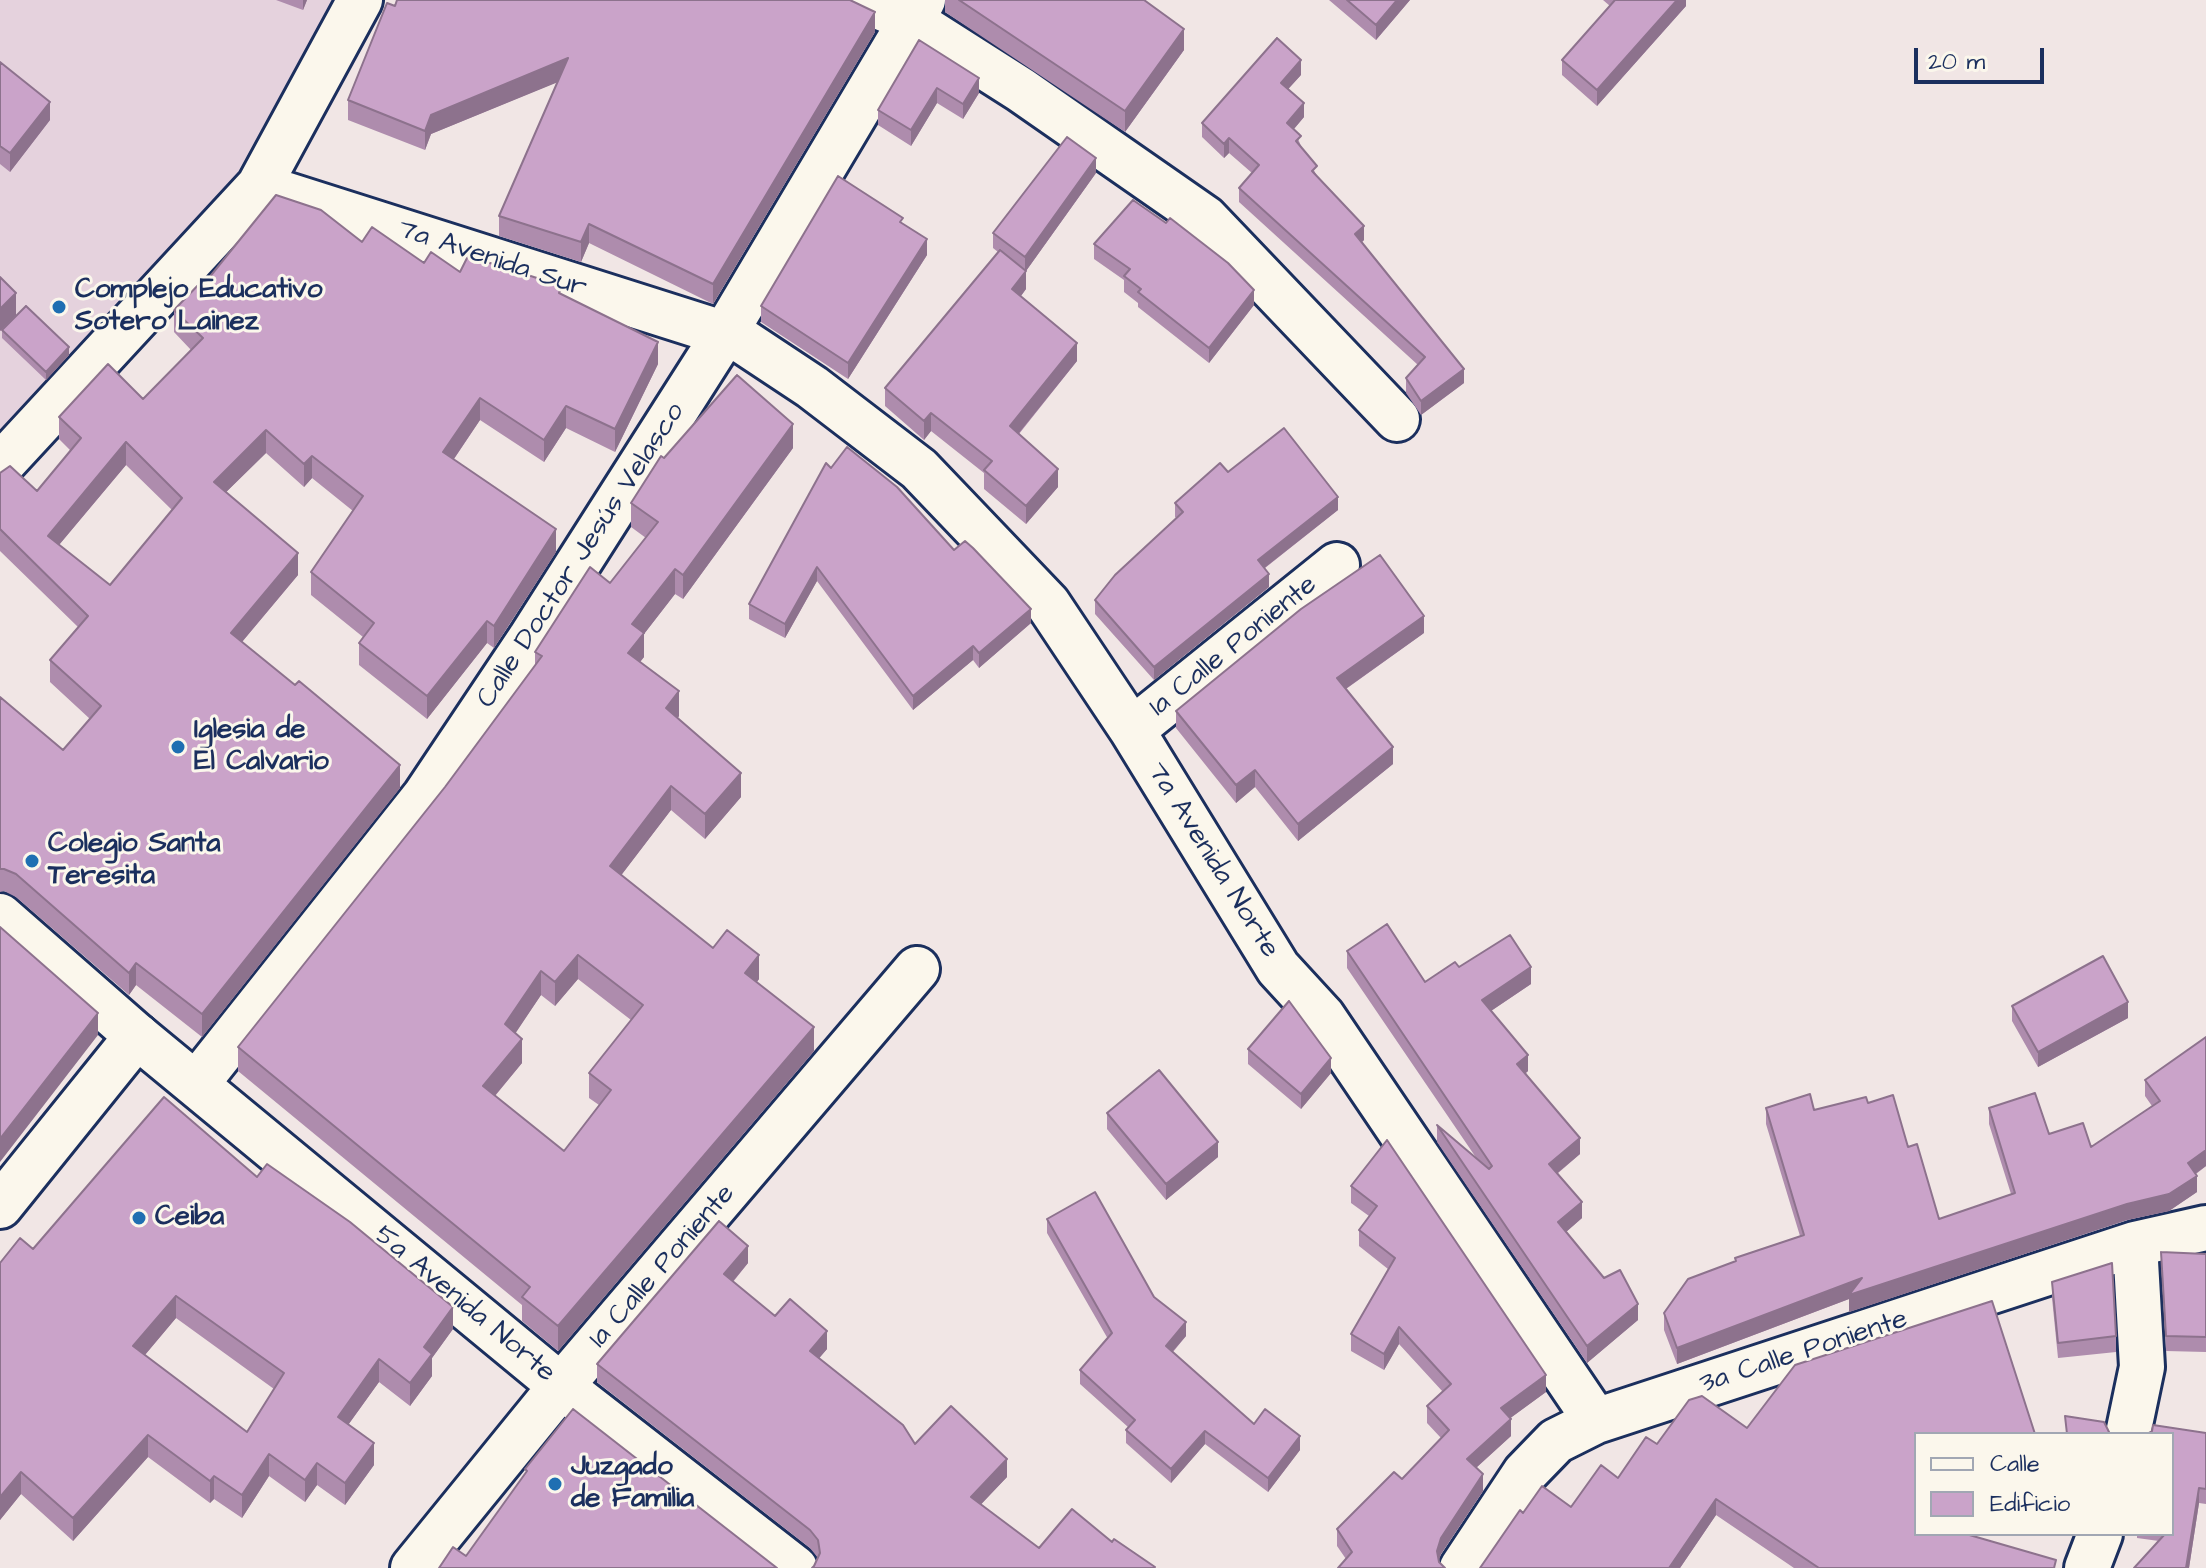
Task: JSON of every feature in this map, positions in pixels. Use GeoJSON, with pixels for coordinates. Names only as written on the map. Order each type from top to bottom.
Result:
{"type":"FeatureCollection","features":[{"type":"Feature","properties":{"kind":"street"},"geometry":{"type":"LineString","coordinates":[[0,466],[259,186],[360,0]]}},
{"type":"Feature","properties":{"kind":"street"},"geometry":{"type":"LineString","coordinates":[[862,0],[917,10],[1021,90],[1205,218],[1397,419]]}},
{"type":"Feature","properties":{"kind":"street","name":"Calle Doctor Jesús Velasco"},"geometry":{"type":"LineString","coordinates":[[197,1083],[425,796],[614,510],[725,333],[917,10]]}},
{"type":"Feature","properties":{"kind":"street","name":"7a Avenida Sur"},"geometry":{"type":"LineString","coordinates":[[259,186],[725,333]]}},
{"type":"Feature","properties":{"kind":"street","name":"7a Avenida Norte"},"geometry":{"type":"LineString","coordinates":[[725,333],[812,387],[919,469],[1048,604],[1132,730],[1278,968],[1323,1017],[1596,1421]]}},
{"type":"Feature","properties":{"kind":"street","name":"1a Calle Poniente"},"geometry":{"type":"LineString","coordinates":[[1132,730],[1337,565]]}},
{"type":"Feature","properties":{"kind":"street","name":"5a Avenida Norte"},"geometry":{"type":"LineString","coordinates":[[0,916],[137,1036],[561,1386],[795,1568]]}},
{"type":"Feature","properties":{"kind":"street","name":"1a Calle Poniente"},"geometry":{"type":"LineString","coordinates":[[413,1568],[561,1386],[917,969]]}},
{"type":"Feature","properties":{"kind":"street"},"geometry":{"type":"LineString","coordinates":[[0,1206],[137,1036]]}},
{"type":"Feature","properties":{"kind":"street","name":"3a Calle Poniente"},"geometry":{"type":"LineString","coordinates":[[1462,1568],[1525,1473],[1556,1441],[1596,1421],[2135,1244],[2206,1228]]}},
{"type":"Feature","properties":{"kind":"street"},"geometry":{"type":"LineString","coordinates":[[2128,1432],[2142,1367],[2135,1244]]}},
{"type":"Feature","properties":{"kind":"street"},"geometry":{"type":"LineString","coordinates":[[2087,1568],[2099,1536]]}},
{"type":"Feature","properties":{"kind":"shaded area","name":"Complejo Educativo Sotero Lainez"},"geometry":{"type":"Polygon","coordinates":[[[0,0],[333,0],[235,177],[0,438],[0,0]]]}},
{"type":"Feature","properties":{"kind":"building"},"geometry":{"type":"Polygon","coordinates":[[[397,0],[850,0],[875,12],[713,284],[589,224],[581,242],[499,216],[568,58],[431,115],[425,131],[348,100],[387,3],[395,6],[397,0]]]}},
{"type":"Feature","properties":{"kind":"building"},"geometry":{"type":"Polygon","coordinates":[[[959,0],[1144,0],[1184,29],[1125,111],[959,0]]]}},
{"type":"Feature","properties":{"kind":"building"},"geometry":{"type":"Polygon","coordinates":[[[1347,0],[1397,0],[1376,25],[1347,0]]]}},
{"type":"Feature","properties":{"kind":"building"},"geometry":{"type":"Polygon","coordinates":[[[1615,0],[1677,0],[1597,90],[1562,60],[1615,0]]]}},
{"type":"Feature","properties":{"kind":"building"},"geometry":{"type":"Polygon","coordinates":[[[1277,38],[1301,60],[1281,83],[1304,103],[1287,123],[1301,136],[1296,141],[1317,166],[1312,171],[1364,226],[1355,234],[1464,369],[1421,401],[1406,378],[1425,357],[1239,188],[1259,165],[1229,138],[1224,144],[1202,123],[1277,38]]]}},
{"type":"Feature","properties":{"kind":"building"},"geometry":{"type":"Polygon","coordinates":[[[919,40],[979,78],[963,104],[937,88],[911,130],[878,110],[919,40]]]}},
{"type":"Feature","properties":{"kind":"building"},"geometry":{"type":"Polygon","coordinates":[[[0,62],[50,102],[10,153],[0,146],[0,62]]]}},
{"type":"Feature","properties":{"kind":"building"},"geometry":{"type":"Polygon","coordinates":[[[1067,137],[1096,158],[1025,257],[993,233],[1067,137]]]}},
{"type":"Feature","properties":{"kind":"building"},"geometry":{"type":"Polygon","coordinates":[[[838,176],[903,218],[900,222],[927,239],[848,363],[761,306],[838,176]]]}},
{"type":"Feature","properties":{"kind":"building"},"geometry":{"type":"Polygon","coordinates":[[[276,195],[321,210],[362,242],[372,227],[424,263],[431,252],[460,272],[468,256],[562,286],[559,293],[658,342],[615,429],[566,406],[544,440],[480,398],[443,452],[556,529],[494,626],[487,621],[427,696],[359,643],[374,623],[311,572],[363,496],[312,456],[304,464],[266,430],[214,482],[298,553],[231,633],[295,685],[299,681],[400,765],[202,1014],[136,963],[129,973],[16,874],[0,869],[0,697],[63,750],[101,706],[50,660],[88,616],[0,529],[0,473],[10,466],[37,491],[81,438],[59,417],[108,364],[143,399],[203,338],[174,310],[206,277],[208,279],[276,195]],[[126,442],[48,536],[110,585],[182,498],[126,442]]]}},
{"type":"Feature","properties":{"kind":"building"},"geometry":{"type":"Polygon","coordinates":[[[1133,200],[1166,223],[1170,218],[1228,263],[1254,290],[1209,348],[1138,292],[1141,289],[1124,276],[1130,269],[1094,244],[1133,200]]]}},
{"type":"Feature","properties":{"kind":"building"},"geometry":{"type":"Polygon","coordinates":[[[1000,250],[1026,271],[1012,289],[1077,343],[1010,426],[1058,469],[1026,506],[984,470],[992,461],[931,413],[924,421],[885,388],[1000,250]]]}},
{"type":"Feature","properties":{"kind":"building"},"geometry":{"type":"Polygon","coordinates":[[[0,277],[16,293],[0,309],[0,277]]]}},
{"type":"Feature","properties":{"kind":"building"},"geometry":{"type":"Polygon","coordinates":[[[26,306],[69,347],[46,372],[2,330],[26,306]]]}},
{"type":"Feature","properties":{"kind":"building"},"geometry":{"type":"Polygon","coordinates":[[[737,375],[793,424],[683,575],[675,569],[632,624],[644,633],[628,653],[679,691],[666,708],[741,773],[705,814],[671,786],[610,866],[713,948],[727,930],[759,955],[745,973],[814,1027],[558,1326],[522,1297],[530,1287],[238,1047],[445,787],[542,656],[535,652],[590,567],[610,583],[658,522],[631,503],[661,456],[664,458],[737,375]],[[578,955],[555,982],[541,971],[505,1024],[522,1039],[483,1086],[564,1151],[611,1090],[589,1073],[643,1005],[578,955]]]}},
{"type":"Feature","properties":{"kind":"building"},"geometry":{"type":"Polygon","coordinates":[[[1284,428],[1338,497],[1258,560],[1269,574],[1154,667],[1095,600],[1115,575],[1183,512],[1175,503],[1220,463],[1228,472],[1284,428]]]}},
{"type":"Feature","properties":{"kind":"building"},"geometry":{"type":"Polygon","coordinates":[[[847,447],[897,487],[954,550],[965,541],[973,548],[1031,609],[979,653],[973,646],[913,696],[817,567],[785,624],[749,604],[826,463],[831,468],[847,447]]]}},
{"type":"Feature","properties":{"kind":"building"},"geometry":{"type":"Polygon","coordinates":[[[1380,555],[1424,616],[1337,678],[1393,747],[1298,824],[1255,770],[1236,785],[1176,711],[1301,609],[1380,555]]]}},
{"type":"Feature","properties":{"kind":"building"},"geometry":{"type":"Polygon","coordinates":[[[1387,924],[1425,982],[1455,962],[1459,967],[1510,935],[1531,967],[1482,1000],[1528,1055],[1517,1064],[1580,1138],[1549,1164],[1582,1202],[1558,1222],[1604,1278],[1620,1270],[1638,1304],[1587,1346],[1437,1125],[1489,1169],[1492,1166],[1347,951],[1387,924]]]}},
{"type":"Feature","properties":{"kind":"building"},"geometry":{"type":"Polygon","coordinates":[[[0,927],[98,1013],[0,1139],[0,927]]]}},
{"type":"Feature","properties":{"kind":"building"},"geometry":{"type":"Polygon","coordinates":[[[2103,956],[2128,1002],[2038,1052],[2012,1006],[2103,956]]]}},
{"type":"Feature","properties":{"kind":"building"},"geometry":{"type":"Polygon","coordinates":[[[1289,1001],[1331,1058],[1301,1094],[1248,1049],[1289,1001]]]}},
{"type":"Feature","properties":{"kind":"building"},"geometry":{"type":"Polygon","coordinates":[[[2206,1037],[2206,1150],[2188,1163],[2197,1176],[2169,1194],[2127,1204],[1849,1295],[1862,1278],[1677,1348],[1664,1313],[1688,1279],[1736,1261],[1735,1258],[1804,1235],[1766,1108],[1810,1094],[1814,1110],[1866,1097],[1868,1103],[1893,1095],[1908,1147],[1917,1144],[1939,1219],[2015,1193],[1989,1108],[2035,1093],[2049,1134],[2083,1123],[2091,1147],[2160,1101],[2145,1080],[2206,1037]]]}},
{"type":"Feature","properties":{"kind":"building"},"geometry":{"type":"Polygon","coordinates":[[[1159,1070],[1218,1142],[1166,1184],[1107,1113],[1159,1070]]]}},
{"type":"Feature","properties":{"kind":"building"},"geometry":{"type":"Polygon","coordinates":[[[164,1097],[257,1177],[267,1164],[350,1222],[453,1307],[424,1347],[432,1354],[410,1383],[379,1359],[338,1417],[374,1443],[345,1483],[317,1463],[305,1480],[269,1454],[242,1495],[214,1476],[210,1481],[148,1435],[73,1518],[21,1472],[0,1497],[0,1263],[20,1238],[33,1249],[164,1097]],[[176,1296],[133,1346],[247,1432],[284,1373],[176,1296]]]}},
{"type":"Feature","properties":{"kind":"building"},"geometry":{"type":"Polygon","coordinates":[[[1387,1140],[1546,1375],[1501,1408],[1511,1419],[1467,1459],[1483,1474],[1441,1538],[1437,1551],[1439,1562],[1445,1568],[1338,1568],[1352,1552],[1337,1529],[1394,1472],[1402,1479],[1449,1430],[1427,1406],[1451,1384],[1399,1327],[1384,1354],[1351,1334],[1395,1258],[1359,1230],[1377,1206],[1351,1186],[1387,1140]]]}},
{"type":"Feature","properties":{"kind":"building"},"geometry":{"type":"Polygon","coordinates":[[[1095,1192],[1154,1297],[1186,1322],[1166,1346],[1254,1424],[1265,1409],[1300,1436],[1268,1478],[1205,1431],[1171,1469],[1126,1430],[1135,1420],[1080,1370],[1112,1333],[1047,1219],[1095,1192]]]}},
{"type":"Feature","properties":{"kind":"building"},"geometry":{"type":"Polygon","coordinates":[[[719,1221],[748,1246],[724,1274],[775,1316],[790,1299],[827,1331],[810,1351],[903,1425],[915,1444],[951,1406],[1007,1459],[971,1497],[1039,1548],[1072,1509],[1112,1542],[1114,1539],[1155,1567],[812,1568],[820,1553],[818,1540],[810,1530],[597,1364],[719,1221]]]}},
{"type":"Feature","properties":{"kind":"building"},"geometry":{"type":"Polygon","coordinates":[[[2161,1252],[2206,1254],[2206,1337],[2166,1336],[2161,1252]]]}},
{"type":"Feature","properties":{"kind":"building"},"geometry":{"type":"Polygon","coordinates":[[[2112,1263],[2116,1336],[2058,1343],[2052,1282],[2112,1263]]]}},
{"type":"Feature","properties":{"kind":"building"},"geometry":{"type":"Polygon","coordinates":[[[1992,1301],[2034,1432],[1914,1432],[1914,1536],[1973,1536],[2056,1560],[2054,1568],[1819,1568],[1716,1499],[1669,1568],[1480,1568],[1520,1510],[1523,1513],[1542,1486],[1571,1507],[1601,1465],[1618,1478],[1646,1437],[1657,1444],[1689,1400],[1702,1396],[1747,1428],[1795,1365],[1992,1301]]]}},
{"type":"Feature","properties":{"kind":"building"},"geometry":{"type":"Polygon","coordinates":[[[573,1409],[777,1568],[439,1568],[453,1547],[466,1556],[527,1471],[525,1469],[573,1409]]]}},
{"type":"Feature","properties":{"kind":"building"},"geometry":{"type":"Polygon","coordinates":[[[2065,1416],[2104,1422],[2109,1432],[2067,1432],[2065,1416]]]}},
{"type":"Feature","properties":{"kind":"building"},"geometry":{"type":"Polygon","coordinates":[[[2153,1425],[2206,1433],[2206,1489],[2199,1488],[2186,1568],[2134,1568],[2163,1536],[2174,1536],[2174,1432],[2152,1431],[2153,1425]]]}},
{"type":"Feature","properties":{"kind":"place","name":"Complejo Educativo Sotero Lainez"},"geometry":{"type":"Point","coordinates":[59,307]}},
{"type":"Feature","properties":{"kind":"place","name":"Iglesia de El Calvario"},"geometry":{"type":"Point","coordinates":[178,747]}},
{"type":"Feature","properties":{"kind":"place","name":"Colegio Santa Teresita"},"geometry":{"type":"Point","coordinates":[32,861]}},
{"type":"Feature","properties":{"kind":"place","name":"Ceiba"},"geometry":{"type":"Point","coordinates":[139,1218]}},
{"type":"Feature","properties":{"kind":"place","name":"Juzgado de Familia"},"geometry":{"type":"Point","coordinates":[555,1484]}}]}
